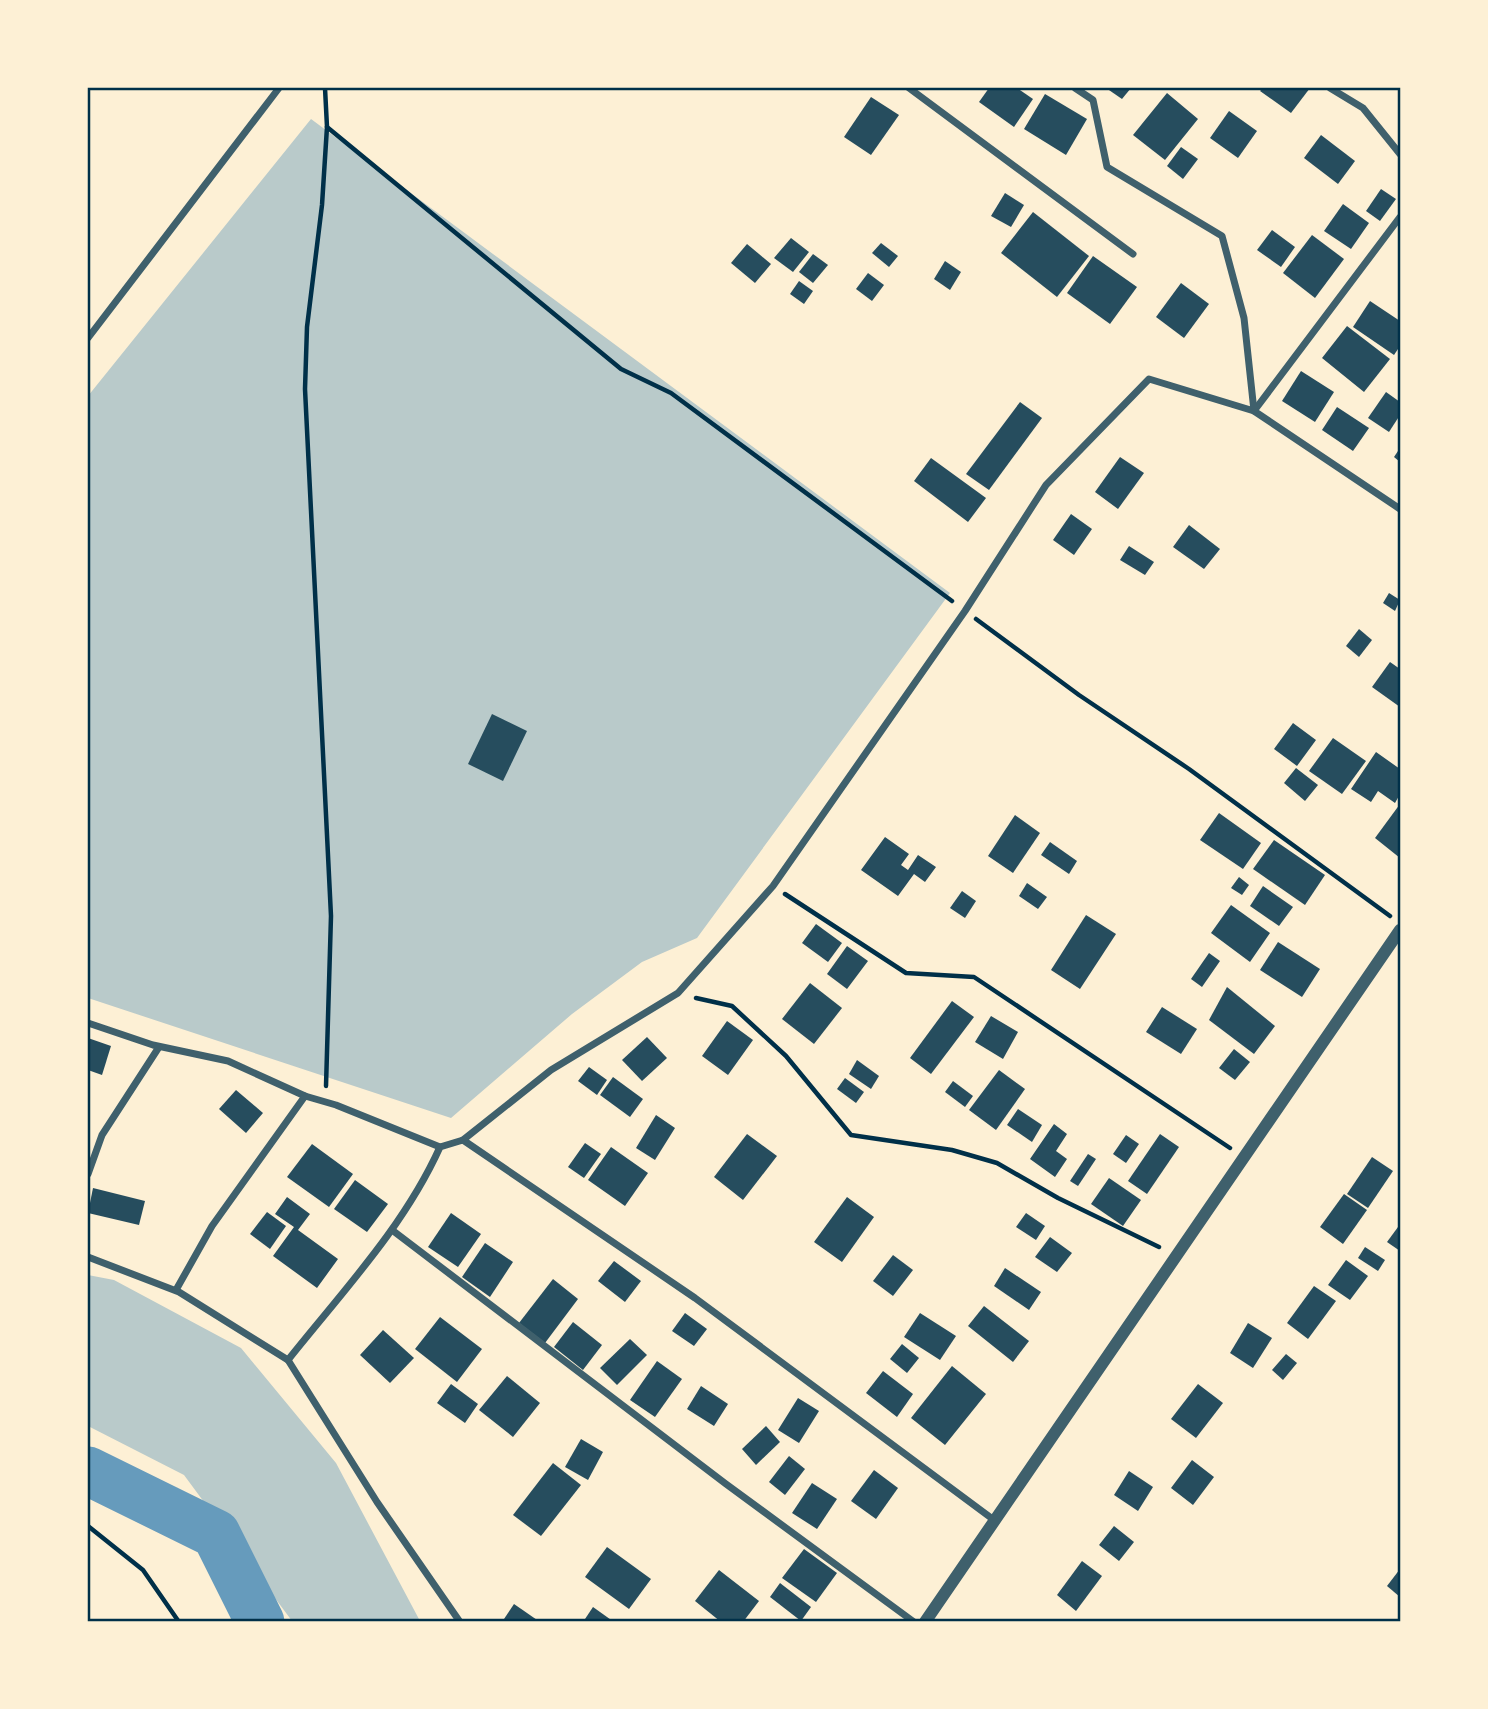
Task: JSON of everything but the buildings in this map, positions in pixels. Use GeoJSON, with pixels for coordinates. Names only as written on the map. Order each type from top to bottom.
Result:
{"type":"FeatureCollection","features":[{"type":"Feature","properties":{"kind":"street"},"geometry":{"type":"LineString","coordinates":[[88,338],[279,88]]}},
{"type":"Feature","properties":{"kind":"street"},"geometry":{"type":"LineString","coordinates":[[909,88],[1133,254]]}},
{"type":"Feature","properties":{"kind":"street"},"geometry":{"type":"LineString","coordinates":[[1074,88],[1093,100],[1107,167],[1222,236],[1244,318],[1254,411]]}},
{"type":"Feature","properties":{"kind":"street"},"geometry":{"type":"LineString","coordinates":[[1330,88],[1363,108],[1401,154]]}},
{"type":"Feature","properties":{"kind":"street"},"geometry":{"type":"LineString","coordinates":[[1254,411],[1401,217]]}},
{"type":"Feature","properties":{"kind":"street"},"geometry":{"type":"LineString","coordinates":[[88,1023],[159,1047],[228,1061],[305,1096],[336,1105],[440,1147],[463,1140],[551,1070],[678,993],[773,886],[965,611],[1046,485],[1149,379],[1254,411],[1401,509]]}},
{"type":"Feature","properties":{"kind":"street"},"geometry":{"type":"LineString","coordinates":[[925,1622],[1401,930]]}},
{"type":"Feature","properties":{"kind":"street"},"geometry":{"type":"LineString","coordinates":[[88,1174],[102,1135],[159,1047]]}},
{"type":"Feature","properties":{"kind":"street"},"geometry":{"type":"LineString","coordinates":[[176,1290],[212,1226],[305,1096]]}},
{"type":"Feature","properties":{"kind":"street"},"geometry":{"type":"LineString","coordinates":[[463,1140],[695,1298],[994,1520]]}},
{"type":"Feature","properties":{"kind":"street"},"geometry":{"type":"LineString","coordinates":[[288,1360],[392,1230],[429,1173],[440,1147]]}},
{"type":"Feature","properties":{"kind":"street"},"geometry":{"type":"LineString","coordinates":[[392,1230],[726,1484],[914,1622]]}},
{"type":"Feature","properties":{"kind":"street"},"geometry":{"type":"LineString","coordinates":[[88,1257],[176,1290],[288,1360],[377,1502],[460,1622]]}},
{"type":"Feature","properties":{"kind":"path"},"geometry":{"type":"LineString","coordinates":[[325,88],[327,127],[322,205],[307,327],[305,389],[331,916],[326,1087],[336,1105]]}},
{"type":"Feature","properties":{"kind":"path"},"geometry":{"type":"LineString","coordinates":[[327,127],[621,369],[671,393],[1079,695],[1189,769],[1401,925]]}},
{"type":"Feature","properties":{"kind":"path"},"geometry":{"type":"LineString","coordinates":[[773,886],[906,973],[974,977],[1243,1158]]}},
{"type":"Feature","properties":{"kind":"path"},"geometry":{"type":"LineString","coordinates":[[678,993],[732,1006],[786,1056],[851,1135],[953,1150],[997,1163],[1058,1198],[1176,1255]]}},
{"type":"Feature","properties":{"kind":"path"},"geometry":{"type":"LineString","coordinates":[[88,1526],[143,1570],[179,1622]]}},
{"type":"Feature","properties":{"kind":"shaded area"},"geometry":{"type":"Polygon","coordinates":[[[311,119],[950,593],[697,938],[642,962],[572,1014],[451,1118],[88,998],[88,396],[311,119]]]}},
{"type":"Feature","properties":{"kind":"shaded area"},"geometry":{"type":"Polygon","coordinates":[[[88,1275],[114,1280],[241,1348],[336,1463],[420,1621],[292,1621],[184,1475],[88,1426],[88,1275]]]}},
{"type":"Feature","properties":{"kind":"waterway"},"geometry":{"type":"LineString","coordinates":[[88,1471],[216,1534],[260,1622]]}}]}
